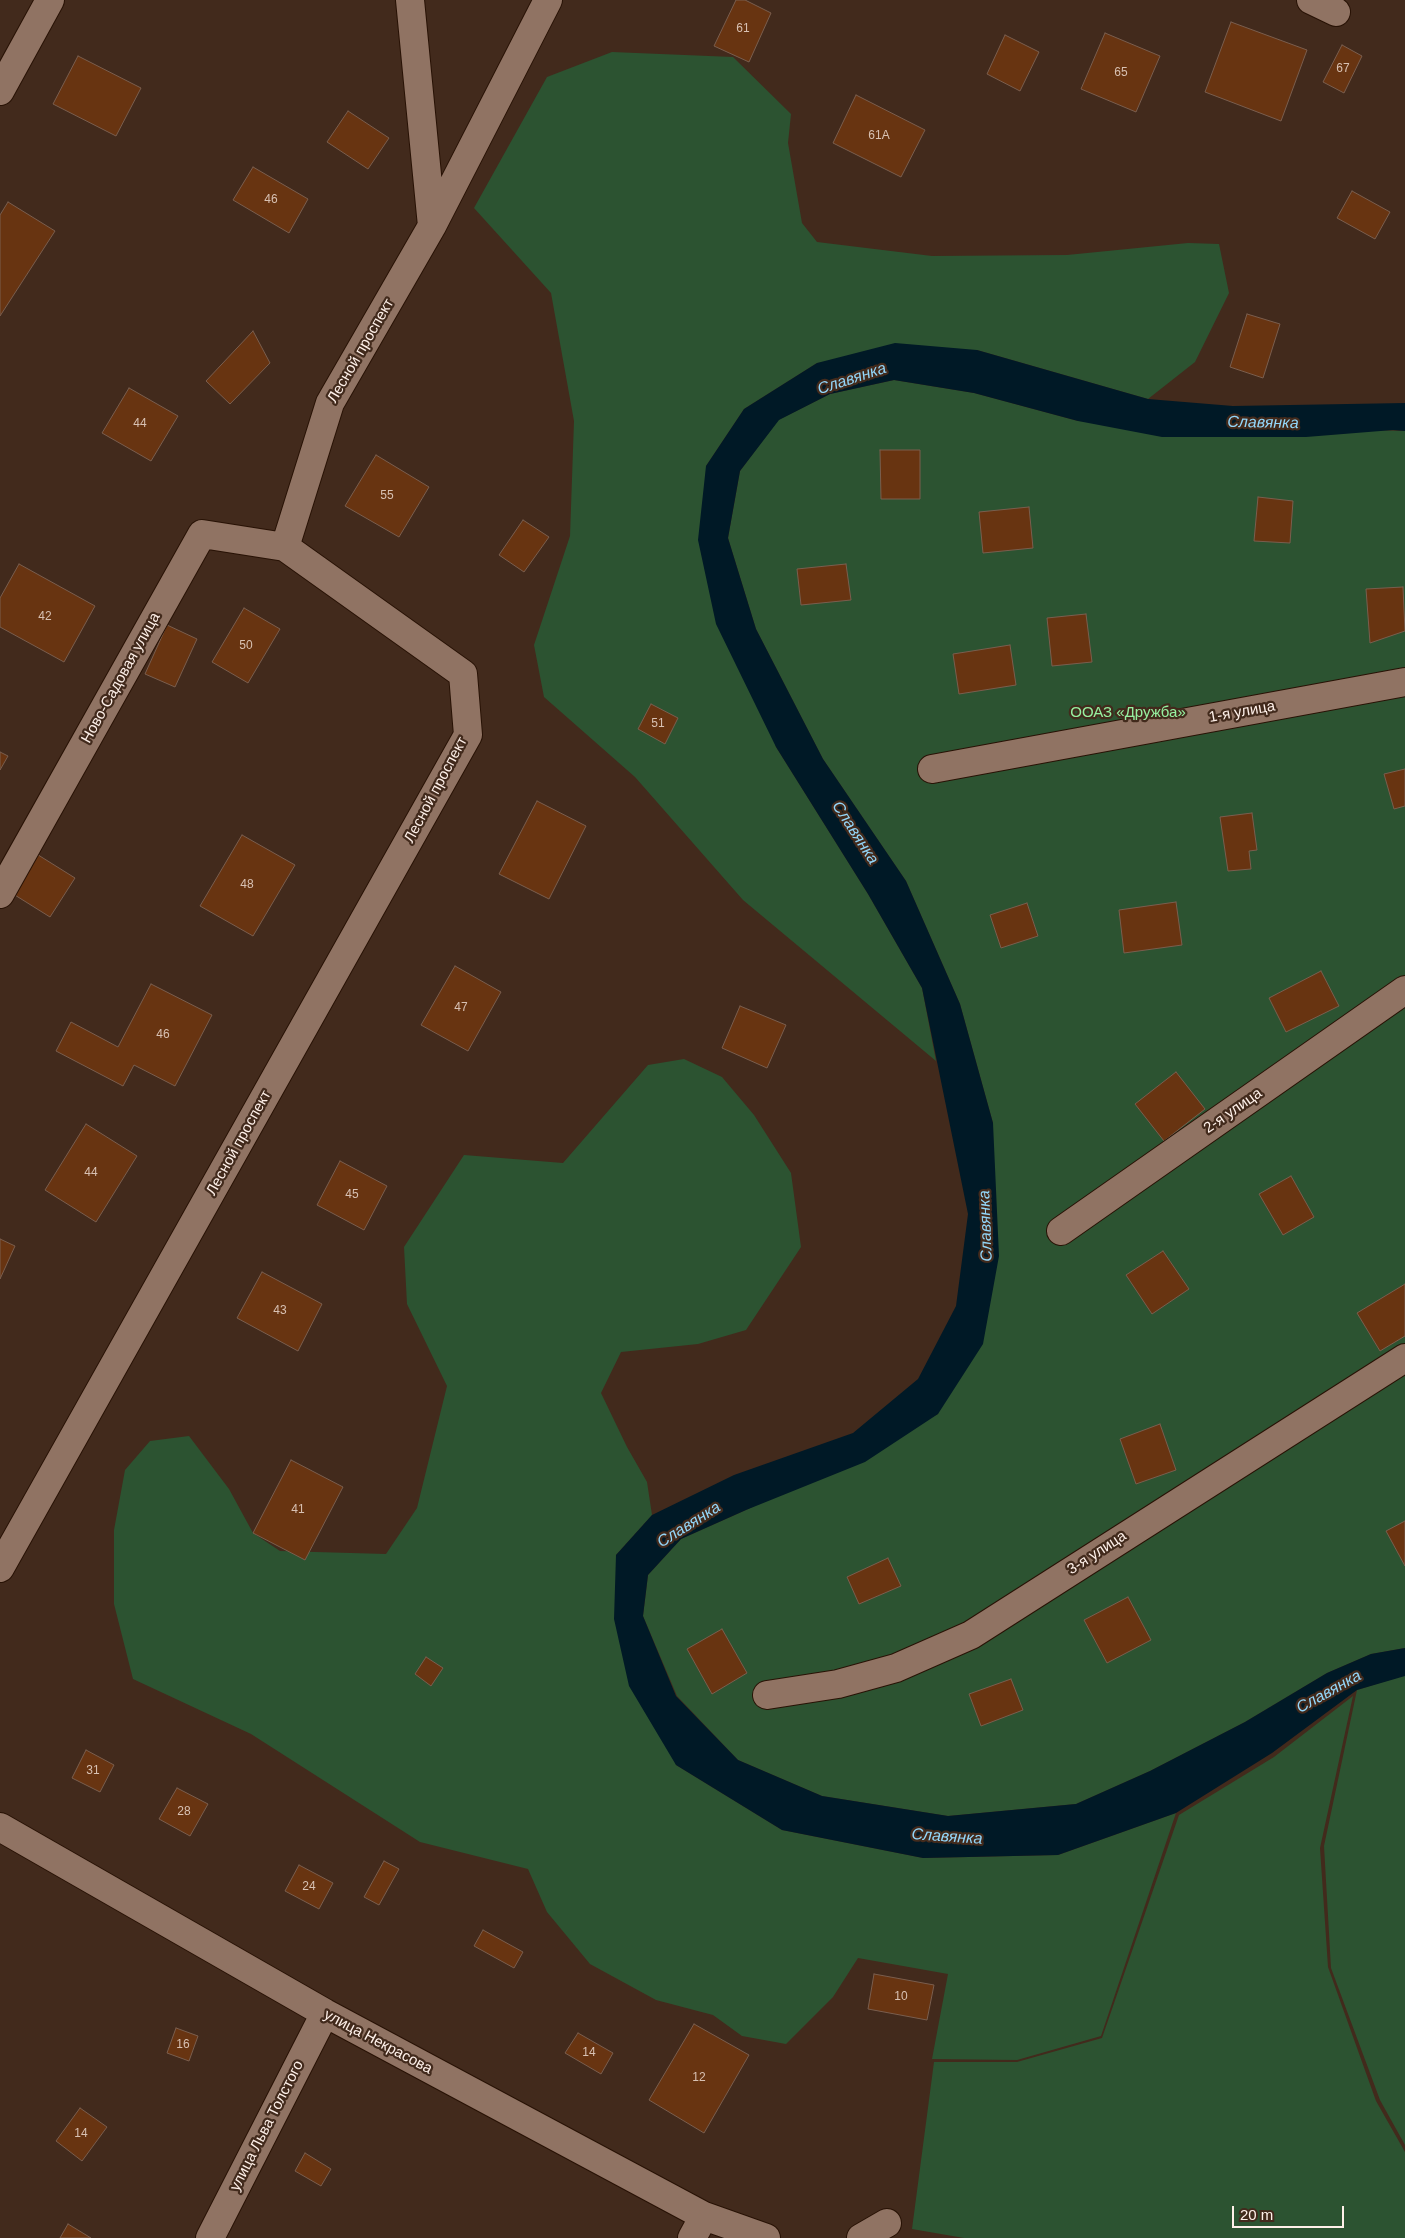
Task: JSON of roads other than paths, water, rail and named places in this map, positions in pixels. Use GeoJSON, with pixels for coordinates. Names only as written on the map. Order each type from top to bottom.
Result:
{"type":"FeatureCollection","features":[{"type":"Feature","properties":{"kind":"street"},"geometry":{"type":"LineString","coordinates":[[0,91],[50,0]]}},
{"type":"Feature","properties":{"kind":"street"},"geometry":{"type":"LineString","coordinates":[[410,0],[432,226]]}},
{"type":"Feature","properties":{"kind":"street","name":"Лесной проспект"},"geometry":{"type":"LineString","coordinates":[[0,1568],[468,735],[463,674],[285,546],[330,403],[432,226],[548,0]]}},
{"type":"Feature","properties":{"kind":"street"},"geometry":{"type":"LineString","coordinates":[[1311,0],[1336,12]]}},
{"type":"Feature","properties":{"kind":"street","name":"Ново-Садовая улица"},"geometry":{"type":"LineString","coordinates":[[0,894],[202,534],[285,546]]}},
{"type":"Feature","properties":{"kind":"street","name":"1-я улица"},"geometry":{"type":"LineString","coordinates":[[932,769],[1405,682]]}},
{"type":"Feature","properties":{"kind":"street","name":"2-я улица"},"geometry":{"type":"LineString","coordinates":[[1061,1231],[1405,990]]}},
{"type":"Feature","properties":{"kind":"street","name":"3-я улица"},"geometry":{"type":"LineString","coordinates":[[767,1695],[838,1684],[896,1668],[971,1635],[1405,1358]]}},
{"type":"Feature","properties":{"kind":"street","name":"улица Некрасова"},"geometry":{"type":"LineString","coordinates":[[0,1827],[698,2227],[766,2238]]}},
{"type":"Feature","properties":{"kind":"street","name":"улица Льва Толстого"},"geometry":{"type":"LineString","coordinates":[[210,2238],[325,2013]]}},
{"type":"Feature","properties":{"kind":"street"},"geometry":{"type":"LineString","coordinates":[[861,2238],[887,2223]]}},
{"type":"Feature","properties":{"kind":"water","name":"Славянка"},"geometry":{"type":"Polygon","coordinates":[[[895,343],[977,350],[1148,399],[1233,406],[1405,403],[1405,431],[1393,430],[1306,437],[1162,437],[1078,421],[974,393],[894,380],[830,394],[779,420],[740,471],[728,538],[756,629],[823,759],[906,881],[960,1004],[993,1123],[999,1256],[983,1344],[938,1414],[865,1462],[746,1510],[681,1539],[648,1575],[643,1616],[676,1696],[738,1760],[822,1796],[948,1816],[1076,1804],[1150,1771],[1245,1722],[1327,1673],[1371,1654],[1405,1648],[1405,1676],[1357,1690],[1272,1753],[1176,1813],[1058,1855],[923,1858],[782,1830],[676,1765],[629,1686],[614,1619],[616,1555],[652,1515],[734,1475],[853,1433],[918,1379],[956,1306],[968,1214],[922,988],[868,894],[776,747],[716,624],[698,540],[706,466],[744,409],[817,363],[895,343]]]}},
{"type":"Feature","properties":{"kind":"park label","name":"ООАЗ «Дружба»"},"geometry":{"type":"Point","coordinates":[1128,713]}}]}
